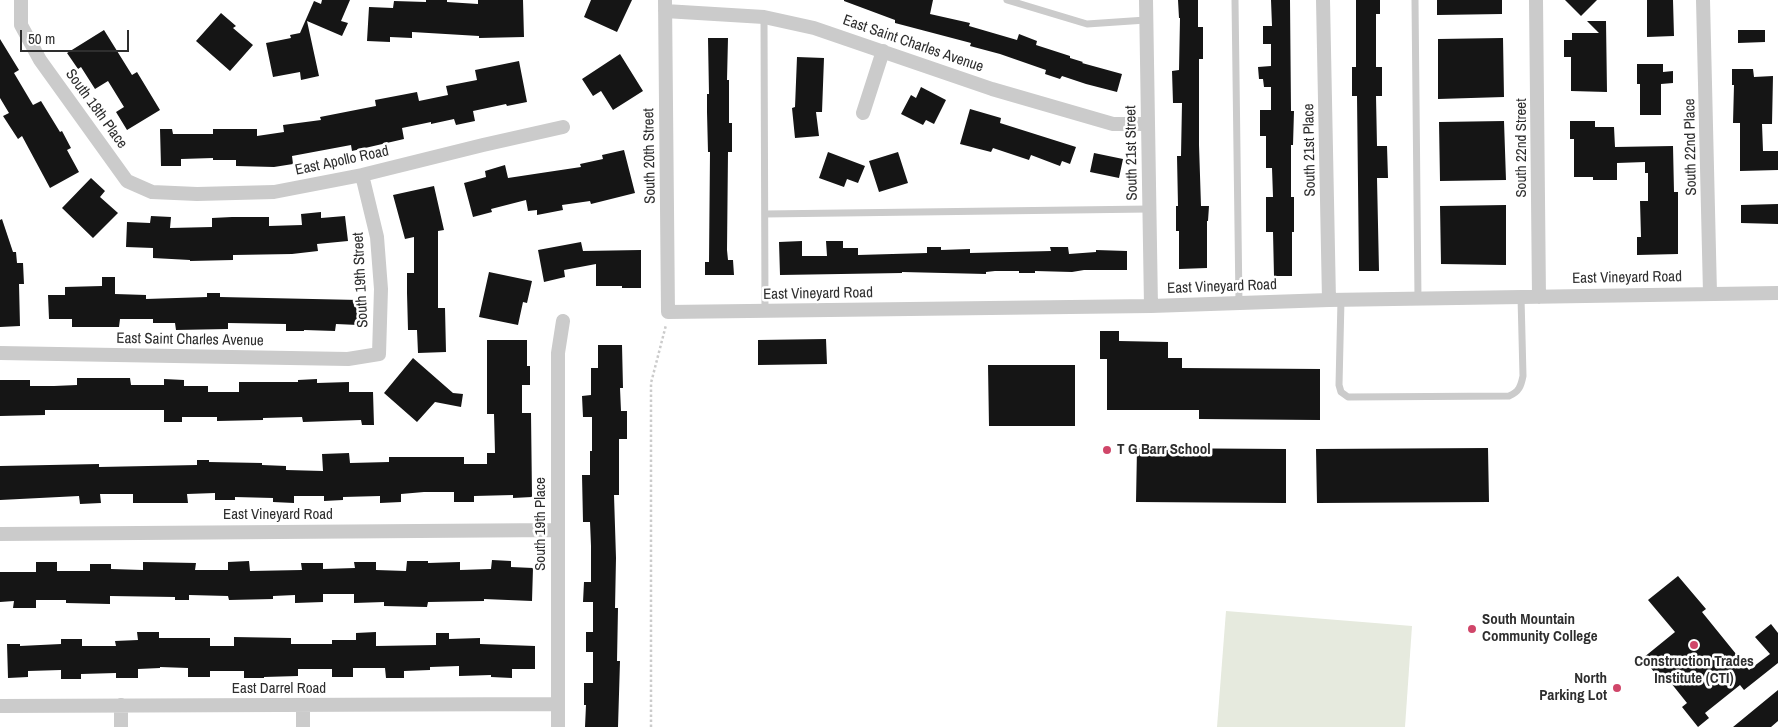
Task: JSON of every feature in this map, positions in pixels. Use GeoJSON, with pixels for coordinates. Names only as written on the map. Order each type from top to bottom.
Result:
{"type":"FeatureCollection","features":[{"type":"Feature","properties":{"kind":"street","name":"South 18th Place"},"geometry":{"type":"LineString","coordinates":[[21,0],[21,25],[40,60],[127,181]]}},
{"type":"Feature","properties":{"kind":"street","name":"South 21st Street"},"geometry":{"type":"LineString","coordinates":[[1146,0],[1151,306]]}},
{"type":"Feature","properties":{"kind":"street","name":"South 21st Place"},"geometry":{"type":"LineString","coordinates":[[1323,0],[1335,300]]}},
{"type":"Feature","properties":{"kind":"street","name":"South 22nd Street"},"geometry":{"type":"LineString","coordinates":[[1536,0],[1539,297]]}},
{"type":"Feature","properties":{"kind":"street","name":"South 22nd Place"},"geometry":{"type":"LineString","coordinates":[[1703,0],[1710,293]]}},
{"type":"Feature","properties":{"kind":"street","name":"East Saint Charles Avenue"},"geometry":{"type":"LineString","coordinates":[[665,5],[764,17],[814,28],[992,89],[1113,124],[1148,124]]}},
{"type":"Feature","properties":{"kind":"street","name":"South 20th Street"},"geometry":{"type":"LineString","coordinates":[[665,5],[668,312]]}},
{"type":"Feature","properties":{"kind":"street"},"geometry":{"type":"LineString","coordinates":[[863,113],[883,51]]}},
{"type":"Feature","properties":{"kind":"street","name":"East Apollo Road"},"geometry":{"type":"LineString","coordinates":[[127,181],[152,192],[198,194],[274,192],[362,175],[563,127]]}},
{"type":"Feature","properties":{"kind":"street","name":"South 19th Street"},"geometry":{"type":"LineString","coordinates":[[362,175],[377,237],[381,289],[379,354]]}},
{"type":"Feature","properties":{"kind":"street","name":"East Vineyard Road"},"geometry":{"type":"LineString","coordinates":[[668,312],[1151,306],[1335,300],[1778,292]]}},
{"type":"Feature","properties":{"kind":"street","name":"South 19th Place"},"geometry":{"type":"LineString","coordinates":[[558,727],[558,353],[563,322]]}},
{"type":"Feature","properties":{"kind":"street","name":"East Saint Charles Avenue"},"geometry":{"type":"LineString","coordinates":[[0,354],[348,359],[379,354]]}},
{"type":"Feature","properties":{"kind":"street","name":"East Vineyard Road"},"geometry":{"type":"LineString","coordinates":[[0,534],[557,530]]}},
{"type":"Feature","properties":{"kind":"street","name":"East Darrel Road"},"geometry":{"type":"LineString","coordinates":[[0,706],[558,704]]}},
{"type":"Feature","properties":{"kind":"street"},"geometry":{"type":"LineString","coordinates":[[121,705],[121,727]]}},
{"type":"Feature","properties":{"kind":"street"},"geometry":{"type":"LineString","coordinates":[[303,705],[303,727]]}},
{"type":"Feature","properties":{"kind":"lane"},"geometry":{"type":"LineString","coordinates":[[1007,0],[1087,24],[1146,20]]}},
{"type":"Feature","properties":{"kind":"lane"},"geometry":{"type":"LineString","coordinates":[[1235,0],[1238,303]]}},
{"type":"Feature","properties":{"kind":"lane"},"geometry":{"type":"LineString","coordinates":[[1415,0],[1418,299]]}},
{"type":"Feature","properties":{"kind":"lane"},"geometry":{"type":"LineString","coordinates":[[764,17],[765,311]]}},
{"type":"Feature","properties":{"kind":"lane"},"geometry":{"type":"LineString","coordinates":[[765,214],[1150,209]]}},
{"type":"Feature","properties":{"kind":"lane"},"geometry":{"type":"LineString","coordinates":[[1335,300],[1339,385],[1341,392],[1348,397],[1508,396],[1516,393],[1521,386],[1524,376],[1521,297]]}},
{"type":"Feature","properties":{"kind":"path"},"geometry":{"type":"LineString","coordinates":[[652,727],[652,383],[666,329],[668,312]]}},
{"type":"Feature","properties":{"kind":"shaded area"},"geometry":{"type":"Polygon","coordinates":[[[1226,611],[1412,626],[1405,727],[1217,727],[1226,611]]]}},
{"type":"Feature","properties":{"kind":"building"},"geometry":{"type":"Polygon","coordinates":[[[322,0],[350,0],[341,21],[348,23],[342,36],[307,21],[319,76],[301,80],[300,72],[273,77],[266,43],[291,38],[290,35],[300,33],[314,1],[321,4],[322,0]]]}},
{"type":"Feature","properties":{"kind":"building"},"geometry":{"type":"Polygon","coordinates":[[[426,0],[447,0],[447,2],[478,4],[478,0],[523,0],[524,37],[479,38],[479,36],[412,32],[412,38],[390,37],[390,42],[367,41],[369,7],[393,8],[394,1],[426,2],[426,0]]]}},
{"type":"Feature","properties":{"kind":"building"},"geometry":{"type":"Polygon","coordinates":[[[591,0],[632,0],[617,32],[584,17],[591,0]]]}},
{"type":"Feature","properties":{"kind":"building"},"geometry":{"type":"Polygon","coordinates":[[[844,0],[933,0],[930,14],[970,23],[969,26],[1017,40],[1019,34],[1037,41],[1036,45],[1070,56],[1070,58],[1082,63],[1122,74],[1117,92],[1062,76],[1060,79],[1045,74],[1046,70],[970,46],[971,43],[895,23],[895,20],[844,0]]]}},
{"type":"Feature","properties":{"kind":"building"},"geometry":{"type":"Polygon","coordinates":[[[1178,0],[1198,0],[1198,27],[1203,27],[1203,59],[1199,59],[1199,145],[1201,206],[1209,206],[1207,221],[1207,268],[1179,269],[1179,231],[1176,231],[1176,206],[1178,206],[1177,156],[1181,156],[1182,103],[1173,103],[1172,71],[1179,70],[1180,18],[1178,0]]]}},
{"type":"Feature","properties":{"kind":"building"},"geometry":{"type":"Polygon","coordinates":[[[1271,0],[1290,0],[1291,111],[1294,111],[1293,145],[1291,145],[1291,197],[1294,197],[1292,276],[1274,276],[1273,232],[1266,232],[1266,197],[1273,197],[1272,168],[1266,168],[1266,136],[1260,136],[1260,110],[1271,110],[1271,87],[1264,87],[1263,79],[1259,79],[1258,67],[1271,66],[1271,44],[1263,44],[1263,26],[1272,26],[1271,0]]]}},
{"type":"Feature","properties":{"kind":"building"},"geometry":{"type":"Polygon","coordinates":[[[1356,0],[1380,0],[1380,14],[1376,14],[1376,67],[1382,67],[1382,96],[1376,96],[1377,146],[1387,146],[1388,178],[1377,178],[1379,271],[1359,271],[1357,96],[1352,96],[1352,67],[1356,67],[1356,0]]]}},
{"type":"Feature","properties":{"kind":"building"},"geometry":{"type":"Polygon","coordinates":[[[1437,0],[1502,0],[1502,14],[1437,15],[1437,0]]]}},
{"type":"Feature","properties":{"kind":"building"},"geometry":{"type":"Polygon","coordinates":[[[1565,0],[1597,0],[1581,16],[1565,0]]]}},
{"type":"Feature","properties":{"kind":"building"},"geometry":{"type":"Polygon","coordinates":[[[1647,0],[1673,0],[1674,36],[1647,37],[1647,0]]]}},
{"type":"Feature","properties":{"kind":"building"},"geometry":{"type":"Polygon","coordinates":[[[221,13],[236,26],[233,28],[253,45],[230,71],[196,41],[221,13]]]}},
{"type":"Feature","properties":{"kind":"building"},"geometry":{"type":"Polygon","coordinates":[[[1587,21],[1606,21],[1607,92],[1571,91],[1571,57],[1564,57],[1564,40],[1572,40],[1572,33],[1599,33],[1587,21]]]}},
{"type":"Feature","properties":{"kind":"building"},"geometry":{"type":"Polygon","coordinates":[[[104,30],[132,75],[137,72],[160,110],[127,130],[116,112],[124,107],[108,81],[95,89],[81,67],[78,69],[67,53],[104,30]]]}},
{"type":"Feature","properties":{"kind":"building"},"geometry":{"type":"Polygon","coordinates":[[[1738,30],[1765,30],[1765,42],[1738,43],[1738,30]]]}},
{"type":"Feature","properties":{"kind":"building"},"geometry":{"type":"Polygon","coordinates":[[[708,38],[728,38],[727,80],[729,80],[729,123],[732,123],[732,152],[728,152],[727,250],[728,260],[733,260],[734,275],[705,275],[705,262],[709,262],[708,38]]]}},
{"type":"Feature","properties":{"kind":"building"},"geometry":{"type":"Polygon","coordinates":[[[1503,38],[1504,97],[1438,99],[1438,39],[1503,38]]]}},
{"type":"Feature","properties":{"kind":"building"},"geometry":{"type":"Polygon","coordinates":[[[0,39],[19,70],[14,73],[33,105],[41,101],[60,132],[62,131],[71,148],[67,150],[79,172],[50,188],[22,136],[18,139],[3,116],[9,113],[0,98],[0,39]]]}},
{"type":"Feature","properties":{"kind":"building"},"geometry":{"type":"Polygon","coordinates":[[[620,54],[643,91],[613,110],[601,91],[593,96],[582,79],[620,54]]]}},
{"type":"Feature","properties":{"kind":"building"},"geometry":{"type":"Polygon","coordinates":[[[797,57],[824,58],[822,112],[816,112],[819,136],[795,138],[792,108],[795,107],[797,57]]]}},
{"type":"Feature","properties":{"kind":"building"},"geometry":{"type":"Polygon","coordinates":[[[519,61],[527,102],[473,111],[475,121],[456,125],[454,119],[402,128],[404,139],[352,151],[351,145],[292,156],[293,164],[274,167],[236,166],[236,160],[213,160],[213,158],[181,159],[181,166],[161,166],[160,129],[172,129],[173,134],[213,134],[213,129],[257,129],[257,136],[284,132],[283,125],[321,120],[320,117],[376,106],[375,100],[417,92],[419,101],[448,95],[446,86],[477,80],[475,70],[519,61]]]}},
{"type":"Feature","properties":{"kind":"building"},"geometry":{"type":"Polygon","coordinates":[[[1637,64],[1663,64],[1663,72],[1673,71],[1673,83],[1661,84],[1661,115],[1640,115],[1640,84],[1637,84],[1637,64]]]}},
{"type":"Feature","properties":{"kind":"building"},"geometry":{"type":"Polygon","coordinates":[[[1732,69],[1753,69],[1754,77],[1773,76],[1772,124],[1762,124],[1763,151],[1778,151],[1778,170],[1740,171],[1740,123],[1733,123],[1734,85],[1732,85],[1732,69]]]}},
{"type":"Feature","properties":{"kind":"building"},"geometry":{"type":"Polygon","coordinates":[[[921,87],[946,100],[934,124],[926,120],[923,125],[901,114],[911,95],[916,98],[921,87]]]}},
{"type":"Feature","properties":{"kind":"building"},"geometry":{"type":"Polygon","coordinates":[[[970,109],[1001,118],[1000,123],[1076,147],[1070,164],[1062,161],[1060,166],[1031,155],[1029,160],[993,148],[991,152],[960,144],[970,109]]]}},
{"type":"Feature","properties":{"kind":"building"},"geometry":{"type":"Polygon","coordinates":[[[1504,121],[1506,180],[1440,181],[1439,122],[1504,121]]]}},
{"type":"Feature","properties":{"kind":"building"},"geometry":{"type":"Polygon","coordinates":[[[1570,121],[1595,121],[1595,127],[1614,127],[1615,147],[1673,146],[1674,192],[1678,192],[1678,254],[1637,255],[1637,237],[1641,237],[1640,201],[1648,201],[1648,173],[1645,173],[1645,162],[1617,163],[1617,180],[1593,180],[1593,177],[1574,177],[1574,139],[1570,139],[1570,121]]]}},
{"type":"Feature","properties":{"kind":"building"},"geometry":{"type":"Polygon","coordinates":[[[624,150],[635,193],[591,204],[590,201],[562,205],[563,210],[537,215],[537,210],[528,211],[526,200],[491,209],[492,212],[473,217],[464,183],[486,177],[485,171],[505,165],[508,178],[581,167],[580,164],[603,159],[602,155],[624,150]]]}},
{"type":"Feature","properties":{"kind":"building"},"geometry":{"type":"Polygon","coordinates":[[[828,152],[865,166],[858,183],[847,179],[844,187],[819,178],[828,152]]]}},
{"type":"Feature","properties":{"kind":"building"},"geometry":{"type":"Polygon","coordinates":[[[898,152],[908,183],[879,192],[869,161],[898,152]]]}},
{"type":"Feature","properties":{"kind":"building"},"geometry":{"type":"Polygon","coordinates":[[[1094,153],[1123,159],[1119,178],[1090,172],[1094,153]]]}},
{"type":"Feature","properties":{"kind":"building"},"geometry":{"type":"Polygon","coordinates":[[[91,178],[105,191],[100,197],[118,213],[93,238],[62,208],[91,178]]]}},
{"type":"Feature","properties":{"kind":"building"},"geometry":{"type":"Polygon","coordinates":[[[434,186],[444,230],[438,231],[438,308],[445,308],[446,352],[418,353],[417,330],[408,330],[407,273],[414,273],[414,237],[405,239],[393,195],[434,186]]]}},
{"type":"Feature","properties":{"kind":"building"},"geometry":{"type":"Polygon","coordinates":[[[1778,204],[1778,224],[1741,223],[1741,205],[1778,204]]]}},
{"type":"Feature","properties":{"kind":"building"},"geometry":{"type":"Polygon","coordinates":[[[1506,205],[1506,265],[1441,264],[1440,206],[1506,205]]]}},
{"type":"Feature","properties":{"kind":"building"},"geometry":{"type":"Polygon","coordinates":[[[321,212],[321,218],[345,216],[348,241],[317,244],[318,251],[292,254],[233,255],[233,260],[190,261],[153,258],[153,248],[126,247],[127,222],[150,223],[151,216],[171,217],[170,228],[212,227],[212,218],[232,217],[269,217],[269,226],[302,225],[301,214],[321,212]]]}},
{"type":"Feature","properties":{"kind":"building"},"geometry":{"type":"Polygon","coordinates":[[[2,219],[13,252],[16,252],[17,263],[23,263],[24,284],[19,284],[20,326],[0,327],[0,220],[2,219]]]}},
{"type":"Feature","properties":{"kind":"building"},"geometry":{"type":"Polygon","coordinates":[[[802,241],[802,256],[827,256],[826,241],[843,241],[843,248],[858,248],[858,255],[927,253],[927,247],[941,247],[941,250],[970,249],[970,253],[1051,251],[1050,247],[1068,247],[1069,254],[1096,252],[1096,250],[1127,251],[1127,270],[1035,271],[1035,273],[995,271],[986,272],[986,274],[902,272],[780,275],[779,242],[802,241]]]}},
{"type":"Feature","properties":{"kind":"building"},"geometry":{"type":"Polygon","coordinates":[[[581,242],[583,251],[641,250],[641,288],[596,286],[596,264],[564,270],[565,277],[544,282],[538,250],[581,242]]]}},
{"type":"Feature","properties":{"kind":"building"},"geometry":{"type":"Polygon","coordinates":[[[489,272],[532,281],[527,303],[523,302],[518,325],[479,317],[489,272]]]}},
{"type":"Feature","properties":{"kind":"building"},"geometry":{"type":"Polygon","coordinates":[[[102,277],[115,277],[115,294],[146,295],[146,299],[207,297],[207,293],[220,293],[220,297],[359,300],[358,325],[336,324],[335,331],[286,331],[286,324],[228,323],[228,329],[176,330],[175,323],[153,323],[153,319],[120,319],[119,327],[72,327],[72,319],[49,319],[48,295],[65,295],[65,287],[102,286],[102,277]]]}},
{"type":"Feature","properties":{"kind":"building"},"geometry":{"type":"Polygon","coordinates":[[[1100,331],[1119,331],[1119,341],[1168,342],[1168,358],[1182,358],[1182,368],[1320,369],[1320,420],[1199,419],[1199,410],[1107,410],[1107,359],[1100,359],[1100,331]]]}},
{"type":"Feature","properties":{"kind":"building"},"geometry":{"type":"Polygon","coordinates":[[[826,339],[827,364],[758,365],[758,340],[826,339]]]}},
{"type":"Feature","properties":{"kind":"building"},"geometry":{"type":"Polygon","coordinates":[[[487,340],[527,340],[527,366],[530,366],[530,385],[522,385],[522,413],[531,413],[532,497],[513,498],[513,495],[474,496],[474,502],[454,502],[454,492],[424,492],[401,494],[401,502],[380,503],[380,496],[343,497],[343,500],[324,501],[324,496],[294,496],[294,503],[273,502],[273,498],[235,497],[235,500],[215,500],[215,493],[187,494],[188,503],[133,503],[133,494],[100,494],[101,503],[80,504],[79,496],[0,500],[0,466],[99,464],[99,467],[197,465],[197,460],[209,460],[209,462],[262,463],[262,465],[286,466],[286,470],[323,471],[322,454],[349,453],[350,463],[389,462],[389,457],[464,457],[464,464],[487,464],[487,453],[495,453],[494,414],[487,414],[487,340]]]}},
{"type":"Feature","properties":{"kind":"building"},"geometry":{"type":"Polygon","coordinates":[[[598,345],[622,345],[623,388],[620,388],[621,411],[627,411],[627,439],[619,439],[619,495],[614,495],[615,608],[618,608],[617,661],[620,661],[618,727],[585,727],[584,683],[593,683],[593,652],[586,652],[586,632],[593,632],[593,602],[583,602],[584,582],[591,582],[591,546],[590,522],[583,522],[582,475],[590,475],[592,417],[583,417],[582,396],[591,395],[591,368],[598,368],[598,345]]]}},
{"type":"Feature","properties":{"kind":"building"},"geometry":{"type":"Polygon","coordinates":[[[413,358],[453,393],[463,394],[461,407],[435,402],[417,422],[384,393],[413,358]]]}},
{"type":"Feature","properties":{"kind":"building"},"geometry":{"type":"Polygon","coordinates":[[[988,365],[1075,365],[1075,426],[989,426],[988,365]]]}},
{"type":"Feature","properties":{"kind":"building"},"geometry":{"type":"Polygon","coordinates":[[[77,378],[130,378],[131,385],[164,385],[164,379],[184,380],[184,386],[208,386],[208,392],[239,392],[239,382],[298,382],[298,380],[317,379],[317,383],[349,382],[349,392],[373,392],[374,425],[362,425],[361,420],[303,422],[302,417],[217,421],[217,417],[182,417],[182,422],[164,422],[164,410],[45,410],[45,415],[0,416],[0,380],[30,380],[30,386],[54,386],[77,385],[77,378]]]}},
{"type":"Feature","properties":{"kind":"building"},"geometry":{"type":"Polygon","coordinates":[[[1137,448],[1286,449],[1286,503],[1136,502],[1137,448]]]}},
{"type":"Feature","properties":{"kind":"building"},"geometry":{"type":"Polygon","coordinates":[[[1488,448],[1489,502],[1317,503],[1316,449],[1488,448]]]}},
{"type":"Feature","properties":{"kind":"building"},"geometry":{"type":"Polygon","coordinates":[[[492,560],[511,561],[511,567],[533,568],[532,601],[484,599],[484,601],[428,602],[427,607],[384,606],[384,602],[354,603],[354,594],[323,594],[323,602],[295,603],[295,595],[273,596],[273,599],[229,600],[228,596],[189,595],[189,600],[175,600],[175,597],[110,596],[110,604],[66,603],[66,600],[36,600],[36,608],[13,608],[14,601],[0,602],[0,572],[36,572],[36,562],[57,562],[57,571],[90,571],[90,564],[111,564],[111,569],[143,570],[143,562],[196,563],[195,570],[228,570],[228,562],[249,561],[250,571],[302,570],[301,563],[323,563],[323,569],[355,568],[354,562],[376,562],[376,570],[406,571],[407,561],[428,561],[428,563],[460,562],[460,570],[491,569],[492,560]]]}},
{"type":"Feature","properties":{"kind":"building","name":"Construction Trades Institute (CTI)"},"geometry":{"type":"Polygon","coordinates":[[[1678,576],[1706,609],[1702,612],[1749,670],[1770,654],[1755,637],[1771,624],[1778,633],[1778,663],[1744,690],[1740,685],[1705,713],[1709,718],[1698,727],[1682,707],[1687,703],[1663,673],[1658,677],[1643,658],[1675,632],[1648,600],[1678,576]]]}},
{"type":"Feature","properties":{"kind":"building"},"geometry":{"type":"Polygon","coordinates":[[[137,632],[159,632],[159,638],[210,638],[210,646],[234,646],[234,637],[291,638],[291,644],[332,644],[332,640],[356,640],[356,633],[376,632],[376,646],[436,645],[436,633],[449,633],[449,639],[480,638],[480,644],[535,646],[535,669],[512,669],[512,678],[491,677],[491,675],[459,676],[459,666],[430,667],[430,670],[404,671],[404,678],[386,678],[385,668],[353,668],[353,677],[332,677],[332,669],[298,669],[298,676],[244,678],[244,671],[210,671],[210,677],[188,677],[188,668],[160,667],[138,669],[138,678],[116,678],[116,673],[81,674],[81,679],[61,679],[61,670],[28,671],[28,677],[8,678],[7,644],[20,644],[20,646],[61,644],[61,639],[82,639],[82,646],[116,646],[115,641],[138,640],[137,632]]]}},
{"type":"Feature","properties":{"kind":"building"},"geometry":{"type":"Polygon","coordinates":[[[1778,690],[1778,721],[1771,727],[1733,727],[1778,690]]]}},
{"type":"Feature","properties":{"kind":"place","name":"T G Barr School"},"geometry":{"type":"Point","coordinates":[1107,450]}},
{"type":"Feature","properties":{"kind":"place","name":"South Mountain Community College"},"geometry":{"type":"Point","coordinates":[1472,629]}},
{"type":"Feature","properties":{"kind":"place","name":"Construction Trades Institute (CTI)"},"geometry":{"type":"Point","coordinates":[1694,645]}},
{"type":"Feature","properties":{"kind":"place","name":"North Parking Lot"},"geometry":{"type":"Point","coordinates":[1617,688]}}]}
